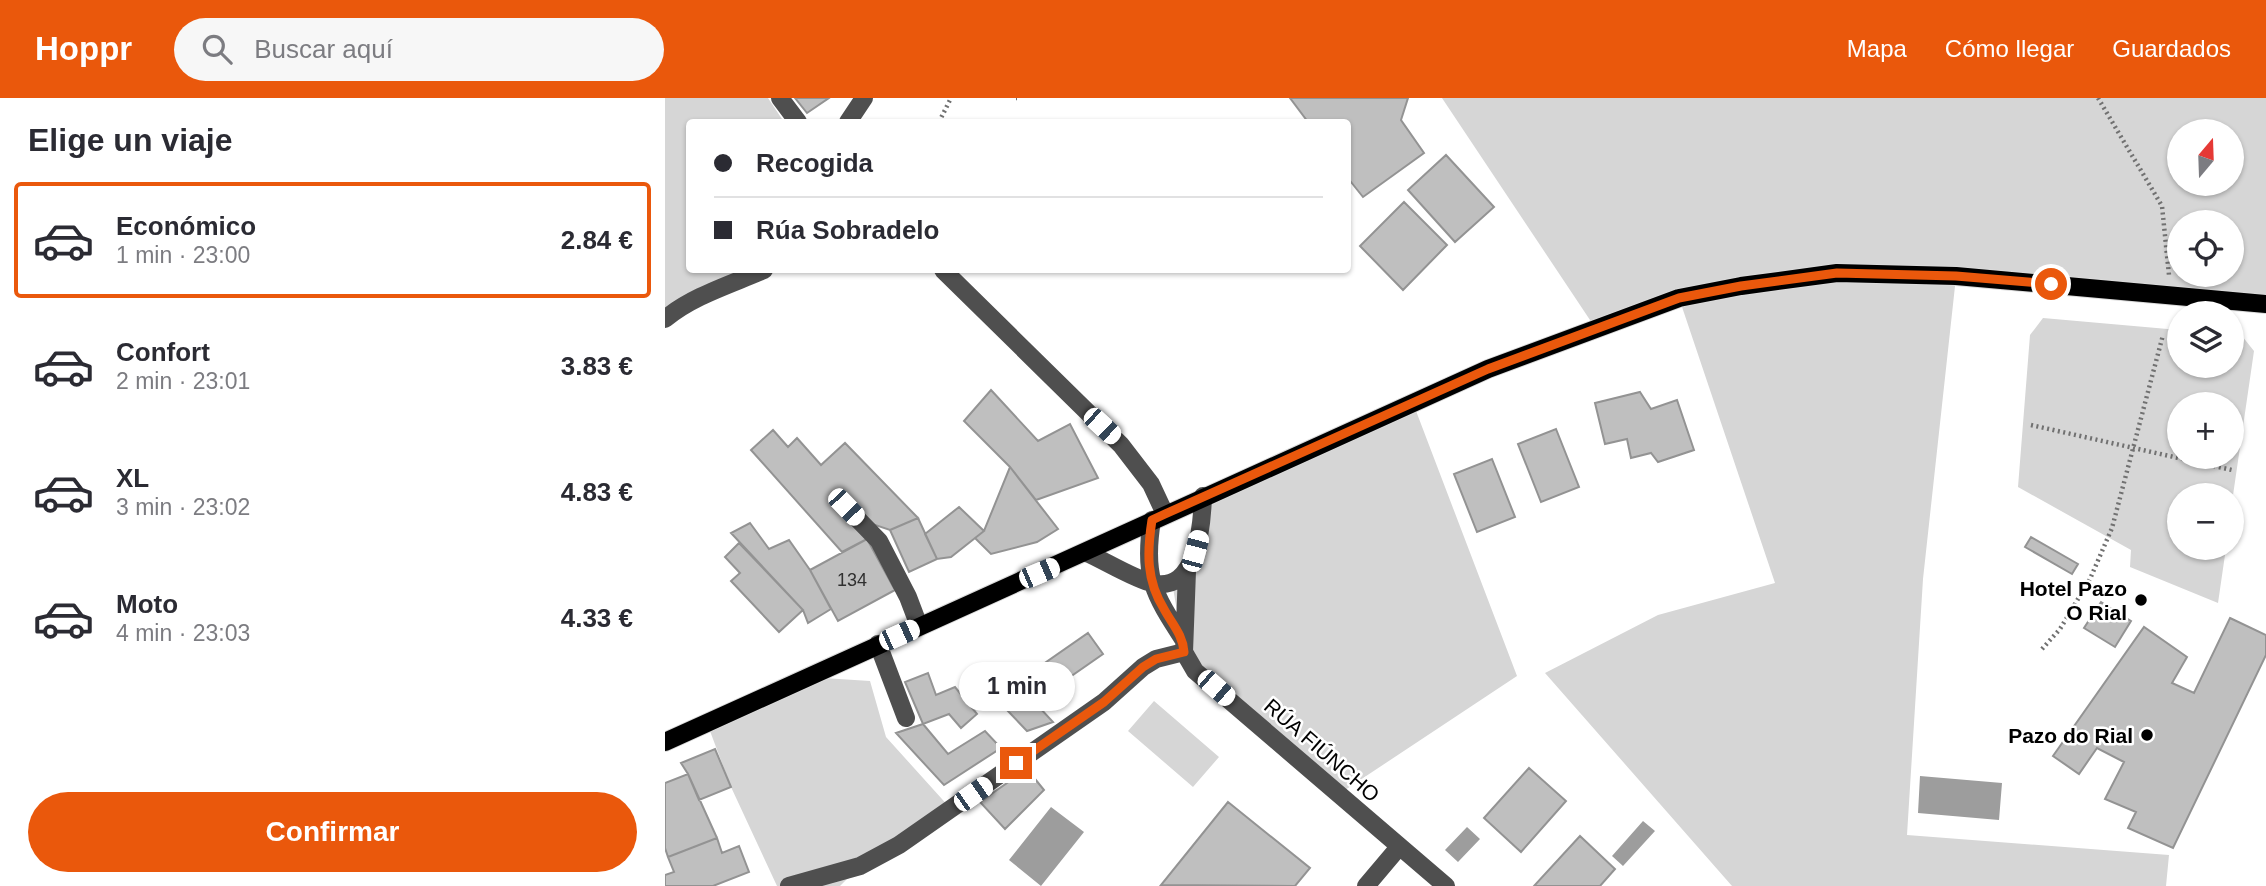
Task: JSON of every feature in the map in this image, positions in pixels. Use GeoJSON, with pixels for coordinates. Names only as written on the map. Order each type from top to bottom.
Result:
{"type":"FeatureCollection","features":[{"type":"Feature","properties":{"kind":"main road"},"geometry":{"type":"LineString","coordinates":[[665,742],[1488,369],[1679,298],[1741,286],[1837,273],[1956,276],[2266,304]]}},
{"type":"Feature","properties":{"kind":"street"},"geometry":{"type":"LineString","coordinates":[[780,98],[796,119]]}},
{"type":"Feature","properties":{"kind":"street"},"geometry":{"type":"LineString","coordinates":[[850,119],[864,98]]}},
{"type":"Feature","properties":{"kind":"street"},"geometry":{"type":"LineString","coordinates":[[665,319],[697,300],[757,273]]}},
{"type":"Feature","properties":{"kind":"street"},"geometry":{"type":"LineString","coordinates":[[946,273],[1121,445],[1150,484],[1159,517]]}},
{"type":"Feature","properties":{"kind":"street"},"geometry":{"type":"LineString","coordinates":[[789,886],[860,866],[899,845],[1104,702],[1143,667],[1183,646],[1187,571],[1202,527],[1203,496]]}},
{"type":"Feature","properties":{"kind":"street"},"geometry":{"type":"LineString","coordinates":[[846,507],[879,541],[908,597],[919,626]]}},
{"type":"Feature","properties":{"kind":"street","name":"RÚA FIÚNCHO"},"geometry":{"type":"LineString","coordinates":[[1159,517],[1148,547],[1151,583],[1195,671],[1446,886]]}},
{"type":"Feature","properties":{"kind":"street"},"geometry":{"type":"LineString","coordinates":[[1087,553],[1151,583],[1172,582],[1187,571]]}},
{"type":"Feature","properties":{"kind":"street"},"geometry":{"type":"LineString","coordinates":[[879,644],[906,719]]}},
{"type":"Feature","properties":{"kind":"street"},"geometry":{"type":"LineString","coordinates":[[1366,886],[1399,847]]}},
{"type":"Feature","properties":{"kind":"path"},"geometry":{"type":"LineString","coordinates":[[940,119],[951,98]]}},
{"type":"Feature","properties":{"kind":"path"},"geometry":{"type":"LineString","coordinates":[[2098,98],[2162,206],[2171,294]]}},
{"type":"Feature","properties":{"kind":"path"},"geometry":{"type":"LineString","coordinates":[[2042,649],[2060,629],[2089,579],[2112,528],[2164,335]]}},
{"type":"Feature","properties":{"kind":"path"},"geometry":{"type":"LineString","coordinates":[[2031,425],[2232,470]]}},
{"type":"Feature","properties":{"kind":"shaded area"},"geometry":{"type":"Polygon","coordinates":[[[665,98],[768,98],[782,119],[686,119],[686,273],[756,273],[665,320],[665,98]]]}},
{"type":"Feature","properties":{"kind":"shaded area"},"geometry":{"type":"Polygon","coordinates":[[[1442,98],[2266,98],[2266,306],[2244,304],[2244,301],[2213,301],[1956,277],[1923,579],[1907,835],[2169,855],[2166,886],[1732,886],[1545,673],[1658,615],[1775,583],[1679,298],[1596,329],[1442,98]]]}},
{"type":"Feature","properties":{"kind":"shaded area"},"geometry":{"type":"Polygon","coordinates":[[[2043,318],[2167,329],[2167,378],[2244,378],[2244,338],[2254,351],[2244,420],[2244,392],[2167,392],[2167,469],[2237,469],[2235,483],[2167,483],[2167,560],[2224,560],[2218,603],[2130,567],[2131,550],[2018,487],[2030,335],[2043,318]]]}},
{"type":"Feature","properties":{"kind":"shaded area"},"geometry":{"type":"Polygon","coordinates":[[[1413,403],[1517,676],[1339,794],[1184,652],[1172,582],[1187,571],[1203,496],[1413,403]]]}},
{"type":"Feature","properties":{"kind":"shaded area"},"geometry":{"type":"Polygon","coordinates":[[[808,677],[870,681],[886,737],[951,809],[860,866],[840,886],[777,886],[731,787],[707,723],[808,677]]]}},
{"type":"Feature","properties":{"kind":"shaded area"},"geometry":{"type":"Polygon","coordinates":[[[1154,701],[1219,757],[1193,787],[1128,731],[1154,701]]]}},
{"type":"Feature","properties":{"kind":"shaded area"},"geometry":{"type":"Polygon","coordinates":[[[1920,776],[2002,783],[1999,820],[1918,813],[1920,776]]]}},
{"type":"Feature","properties":{"kind":"shaded area"},"geometry":{"type":"Polygon","coordinates":[[[1051,807],[1084,832],[1041,886],[1009,860],[1051,807]]]}},
{"type":"Feature","properties":{"kind":"shaded area"},"geometry":{"type":"Polygon","coordinates":[[[1643,821],[1655,831],[1623,866],[1612,856],[1643,821]]]}},
{"type":"Feature","properties":{"kind":"shaded area"},"geometry":{"type":"Polygon","coordinates":[[[1467,827],[1480,839],[1458,862],[1445,850],[1467,827]]]}},
{"type":"Feature","properties":{"kind":"building"},"geometry":{"type":"Polygon","coordinates":[[[795,98],[829,98],[807,113],[795,98]]]}},
{"type":"Feature","properties":{"kind":"building"},"geometry":{"type":"Polygon","coordinates":[[[1290,98],[1408,98],[1401,120],[1424,153],[1363,197],[1351,182],[1351,119],[1306,119],[1290,98]]]}},
{"type":"Feature","properties":{"kind":"building"},"geometry":{"type":"Polygon","coordinates":[[[1446,155],[1494,207],[1455,242],[1408,190],[1446,155]]]}},
{"type":"Feature","properties":{"kind":"building"},"geometry":{"type":"Polygon","coordinates":[[[1404,202],[1447,245],[1403,290],[1360,246],[1404,202]]]}},
{"type":"Feature","properties":{"kind":"building"},"geometry":{"type":"Polygon","coordinates":[[[991,390],[1038,441],[1070,424],[1098,478],[1036,500],[1010,467],[964,421],[991,390]]]}},
{"type":"Feature","properties":{"kind":"building"},"geometry":{"type":"Polygon","coordinates":[[[1640,392],[1651,409],[1677,400],[1694,450],[1658,462],[1651,453],[1631,458],[1627,439],[1605,444],[1595,403],[1640,392]]]}},
{"type":"Feature","properties":{"kind":"building"},"geometry":{"type":"Polygon","coordinates":[[[1556,429],[1579,487],[1541,502],[1518,444],[1556,429]]]}},
{"type":"Feature","properties":{"kind":"building"},"geometry":{"type":"Polygon","coordinates":[[[773,430],[788,447],[797,438],[821,465],[845,443],[918,518],[890,530],[872,524],[846,495],[833,506],[867,539],[842,552],[751,450],[773,430]]]}},
{"type":"Feature","properties":{"kind":"building"},"geometry":{"type":"Polygon","coordinates":[[[1492,459],[1515,517],[1477,532],[1454,474],[1492,459]]]}},
{"type":"Feature","properties":{"kind":"building"},"geometry":{"type":"Polygon","coordinates":[[[1010,467],[1058,529],[1037,542],[991,554],[975,538],[984,531],[1010,467]]]}},
{"type":"Feature","properties":{"kind":"building"},"geometry":{"type":"Polygon","coordinates":[[[959,507],[984,531],[951,557],[937,559],[925,534],[959,507]]]}},
{"type":"Feature","properties":{"kind":"building"},"geometry":{"type":"Polygon","coordinates":[[[918,518],[937,559],[909,572],[890,530],[918,518]]]}},
{"type":"Feature","properties":{"kind":"building"},"geometry":{"type":"Polygon","coordinates":[[[750,523],[769,549],[789,540],[810,570],[831,609],[808,623],[803,610],[731,533],[750,523]]]}},
{"type":"Feature","properties":{"kind":"building"},"geometry":{"type":"Polygon","coordinates":[[[2031,537],[2078,564],[2072,574],[2025,547],[2031,537]]]}},
{"type":"Feature","properties":{"kind":"building"},"geometry":{"type":"Polygon","coordinates":[[[867,539],[895,590],[838,621],[810,570],[867,539]]]}},
{"type":"Feature","properties":{"kind":"building"},"geometry":{"type":"Polygon","coordinates":[[[739,543],[803,610],[779,632],[731,581],[740,573],[725,557],[739,543]]]}},
{"type":"Feature","properties":{"kind":"building"},"geometry":{"type":"Polygon","coordinates":[[[2101,602],[2131,621],[2115,647],[2084,628],[2101,602]]]}},
{"type":"Feature","properties":{"kind":"building","name":"Pazo do Rial"},"geometry":{"type":"Polygon","coordinates":[[[2230,618],[2266,635],[2266,655],[2173,848],[2128,828],[2136,812],[2105,799],[2124,762],[2097,748],[2079,774],[2053,756],[2144,627],[2187,657],[2172,683],[2194,693],[2230,618]]]}},
{"type":"Feature","properties":{"kind":"building"},"geometry":{"type":"Polygon","coordinates":[[[1088,633],[1103,654],[1044,695],[1029,674],[1088,633]]]}},
{"type":"Feature","properties":{"kind":"building"},"geometry":{"type":"Polygon","coordinates":[[[928,673],[936,695],[955,687],[977,714],[961,728],[949,714],[923,724],[905,682],[928,673]]]}},
{"type":"Feature","properties":{"kind":"building"},"geometry":{"type":"Polygon","coordinates":[[[1026,693],[1053,722],[1027,731],[1007,710],[1026,693]]]}},
{"type":"Feature","properties":{"kind":"building"},"geometry":{"type":"Polygon","coordinates":[[[923,724],[948,754],[985,731],[1001,748],[944,785],[896,733],[923,724]]]}},
{"type":"Feature","properties":{"kind":"building"},"geometry":{"type":"Polygon","coordinates":[[[715,749],[731,787],[699,800],[681,763],[715,749]]]}},
{"type":"Feature","properties":{"kind":"building"},"geometry":{"type":"Polygon","coordinates":[[[1529,768],[1566,801],[1521,852],[1484,818],[1529,768]]]}},
{"type":"Feature","properties":{"kind":"building"},"geometry":{"type":"Polygon","coordinates":[[[1027,769],[1044,790],[1005,829],[980,802],[1027,769]]]}},
{"type":"Feature","properties":{"kind":"building"},"geometry":{"type":"Polygon","coordinates":[[[688,774],[717,838],[668,857],[665,848],[665,783],[688,774]]]}},
{"type":"Feature","properties":{"kind":"building"},"geometry":{"type":"Polygon","coordinates":[[[1228,802],[1310,868],[1295,886],[1161,885],[1228,802]]]}},
{"type":"Feature","properties":{"kind":"building"},"geometry":{"type":"Polygon","coordinates":[[[1580,836],[1615,869],[1600,886],[1534,886],[1580,836]]]}},
{"type":"Feature","properties":{"kind":"building"},"geometry":{"type":"Polygon","coordinates":[[[717,838],[722,853],[739,846],[749,872],[713,886],[665,886],[665,875],[674,872],[668,857],[717,838]]]}},
{"type":"Feature","properties":{"kind":"place","name":"Hotel Pazo O Rial"},"geometry":{"type":"Point","coordinates":[2141,600]}},
{"type":"Feature","properties":{"kind":"place","name":"Pazo do Rial"},"geometry":{"type":"Point","coordinates":[2147,735]}},
{"type":"Feature","properties":{"kind":"route"},"geometry":{"type":"LineString","coordinates":[[1016,763],[1104,702],[1143,667],[1156,659],[1184,652],[1183,639],[1151,583],[1148,547],[1152,520],[1488,369],[1679,298],[1741,286],[1837,273],[1956,276],[2051,284]]}}]}
